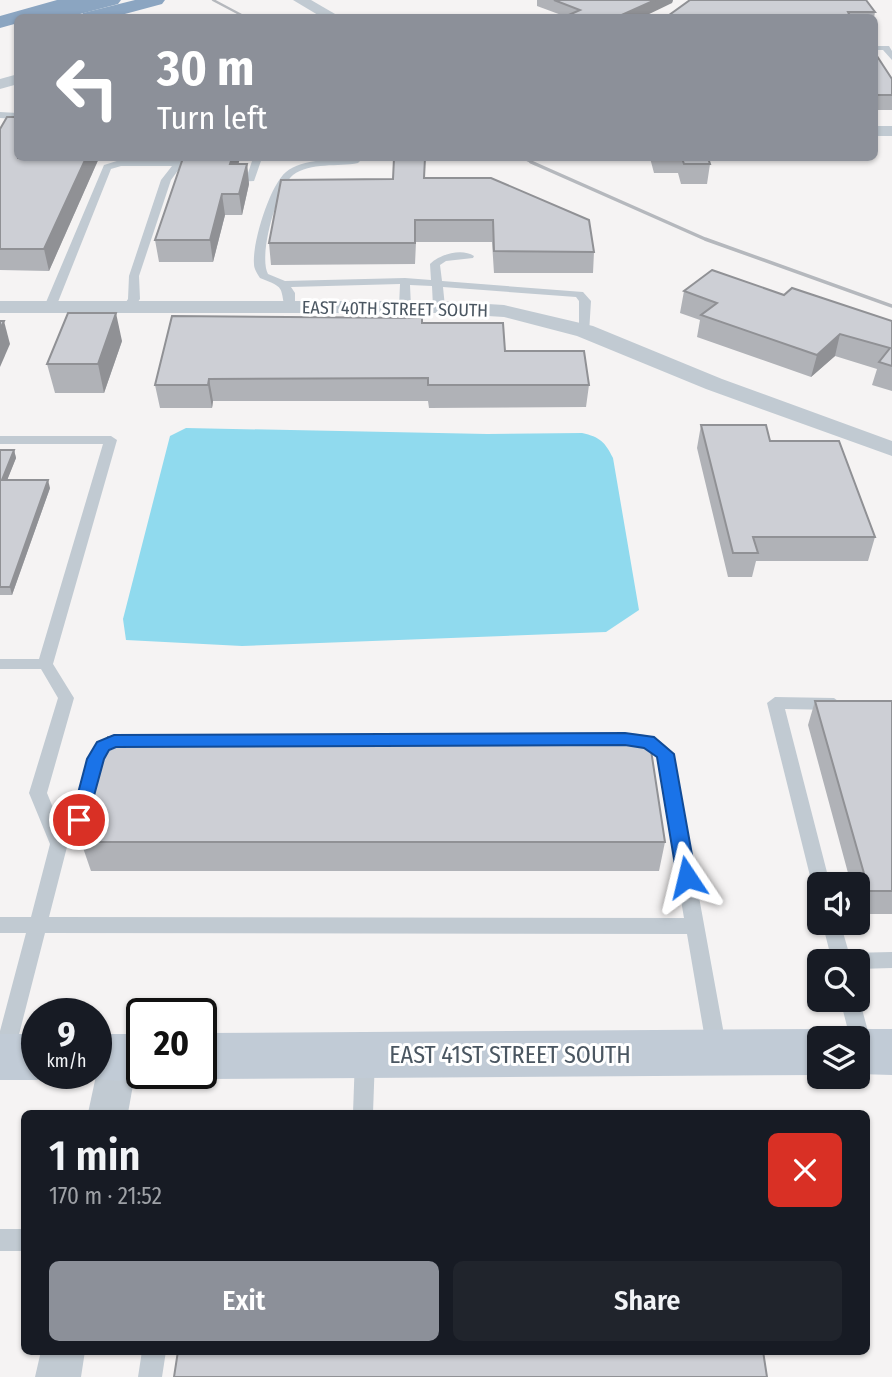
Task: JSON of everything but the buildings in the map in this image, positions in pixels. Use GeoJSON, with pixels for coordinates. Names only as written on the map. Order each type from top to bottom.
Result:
{"type":"FeatureCollection","features":[{"type":"Feature","properties":{"kind":"highway"},"geometry":{"type":"LineString","coordinates":[[28,14],[77,0]]}},
{"type":"Feature","properties":{"kind":"highway"},"geometry":{"type":"LineString","coordinates":[[59,14],[112,0]]}},
{"type":"Feature","properties":{"kind":"highway"},"geometry":{"type":"LineString","coordinates":[[103,14],[156,0]]}},
{"type":"Feature","properties":{"kind":"main road","name":"EAST 41ST STREET SOUTH"},"geometry":{"type":"LineString","coordinates":[[217,1056],[807,1052]]}},
{"type":"Feature","properties":{"kind":"street"},"geometry":{"type":"LineString","coordinates":[[300,0],[327,14]]}},
{"type":"Feature","properties":{"kind":"street","name":"EAST 40TH STREET SOUTH"},"geometry":{"type":"LineString","coordinates":[[0,307],[439,307],[485,298],[585,331],[752,398],[892,449]]}},
{"type":"Feature","properties":{"kind":"street"},"geometry":{"type":"LineString","coordinates":[[109,1110],[119,1057]]}},
{"type":"Feature","properties":{"kind":"street"},"geometry":{"type":"LineString","coordinates":[[58,1377],[62,1355]]}},
{"type":"Feature","properties":{"kind":"lane"},"geometry":{"type":"LineString","coordinates":[[878,38],[892,58]]}},
{"type":"Feature","properties":{"kind":"lane"},"geometry":{"type":"LineString","coordinates":[[878,48],[886,48]]}},
{"type":"Feature","properties":{"kind":"lane"},"geometry":{"type":"LineString","coordinates":[[50,307],[107,167],[120,163],[160,161]]}},
{"type":"Feature","properties":{"kind":"lane"},"geometry":{"type":"LineString","coordinates":[[128,307],[134,299],[135,276],[166,180],[179,161]]}},
{"type":"Feature","properties":{"kind":"lane"},"geometry":{"type":"LineString","coordinates":[[239,180],[251,179],[256,161]]}},
{"type":"Feature","properties":{"kind":"lane"},"geometry":{"type":"LineString","coordinates":[[355,161],[319,164],[290,173],[279,186],[271,206],[258,265],[264,276],[284,284],[405,281],[435,283],[485,298],[579,293],[585,301],[585,331]]}},
{"type":"Feature","properties":{"kind":"lane"},"geometry":{"type":"LineString","coordinates":[[439,307],[435,264],[443,258],[469,256]]}},
{"type":"Feature","properties":{"kind":"lane"},"geometry":{"type":"LineString","coordinates":[[405,281],[405,307]]}},
{"type":"Feature","properties":{"kind":"lane"},"geometry":{"type":"LineString","coordinates":[[284,284],[290,292],[289,307]]}},
{"type":"Feature","properties":{"kind":"lane"},"geometry":{"type":"LineString","coordinates":[[0,440],[111,440],[45,664],[66,698],[38,793],[59,844]]}},
{"type":"Feature","properties":{"kind":"lane"},"geometry":{"type":"LineString","coordinates":[[0,664],[45,664]]}},
{"type":"Feature","properties":{"kind":"lane"},"geometry":{"type":"LineString","coordinates":[[818,872],[775,704],[853,704]]}},
{"type":"Feature","properties":{"kind":"lane"},"geometry":{"type":"LineString","coordinates":[[611,739],[649,742],[665,754],[718,1053]]}},
{"type":"Feature","properties":{"kind":"lane"},"geometry":{"type":"LineString","coordinates":[[14,1057],[39,924],[59,844],[79,820],[96,759],[103,746],[114,741],[142,741]]}},
{"type":"Feature","properties":{"kind":"lane"},"geometry":{"type":"LineString","coordinates":[[0,925],[695,926]]}},
{"type":"Feature","properties":{"kind":"lane"},"geometry":{"type":"LineString","coordinates":[[870,960],[892,960]]}},
{"type":"Feature","properties":{"kind":"lane"},"geometry":{"type":"LineString","coordinates":[[363,1110],[365,1056]]}},
{"type":"Feature","properties":{"kind":"lane"},"geometry":{"type":"LineString","coordinates":[[0,1240],[21,1240]]}},
{"type":"Feature","properties":{"kind":"lane"},"geometry":{"type":"LineString","coordinates":[[150,1377],[153,1355]]}},
{"type":"Feature","properties":{"kind":"water"},"geometry":{"type":"Polygon","coordinates":[[[186,428],[487,434],[582,433],[598,438],[613,458],[639,610],[606,632],[242,646],[126,640],[123,619],[170,436],[186,428]]]}},
{"type":"Feature","properties":{"kind":"railway"},"geometry":{"type":"LineString","coordinates":[[213,0],[239,14]]}},
{"type":"Feature","properties":{"kind":"railway"},"geometry":{"type":"LineString","coordinates":[[531,162],[705,239],[892,306]]}},
{"type":"Feature","properties":{"kind":"railway"},"geometry":{"type":"LineString","coordinates":[[531,162],[535,164]]}},
{"type":"Feature","properties":{"kind":"route"},"geometry":{"type":"LineString","coordinates":[[79,820],[96,759],[103,746],[114,741],[625,739],[649,742],[665,754],[687,877]]}}]}
